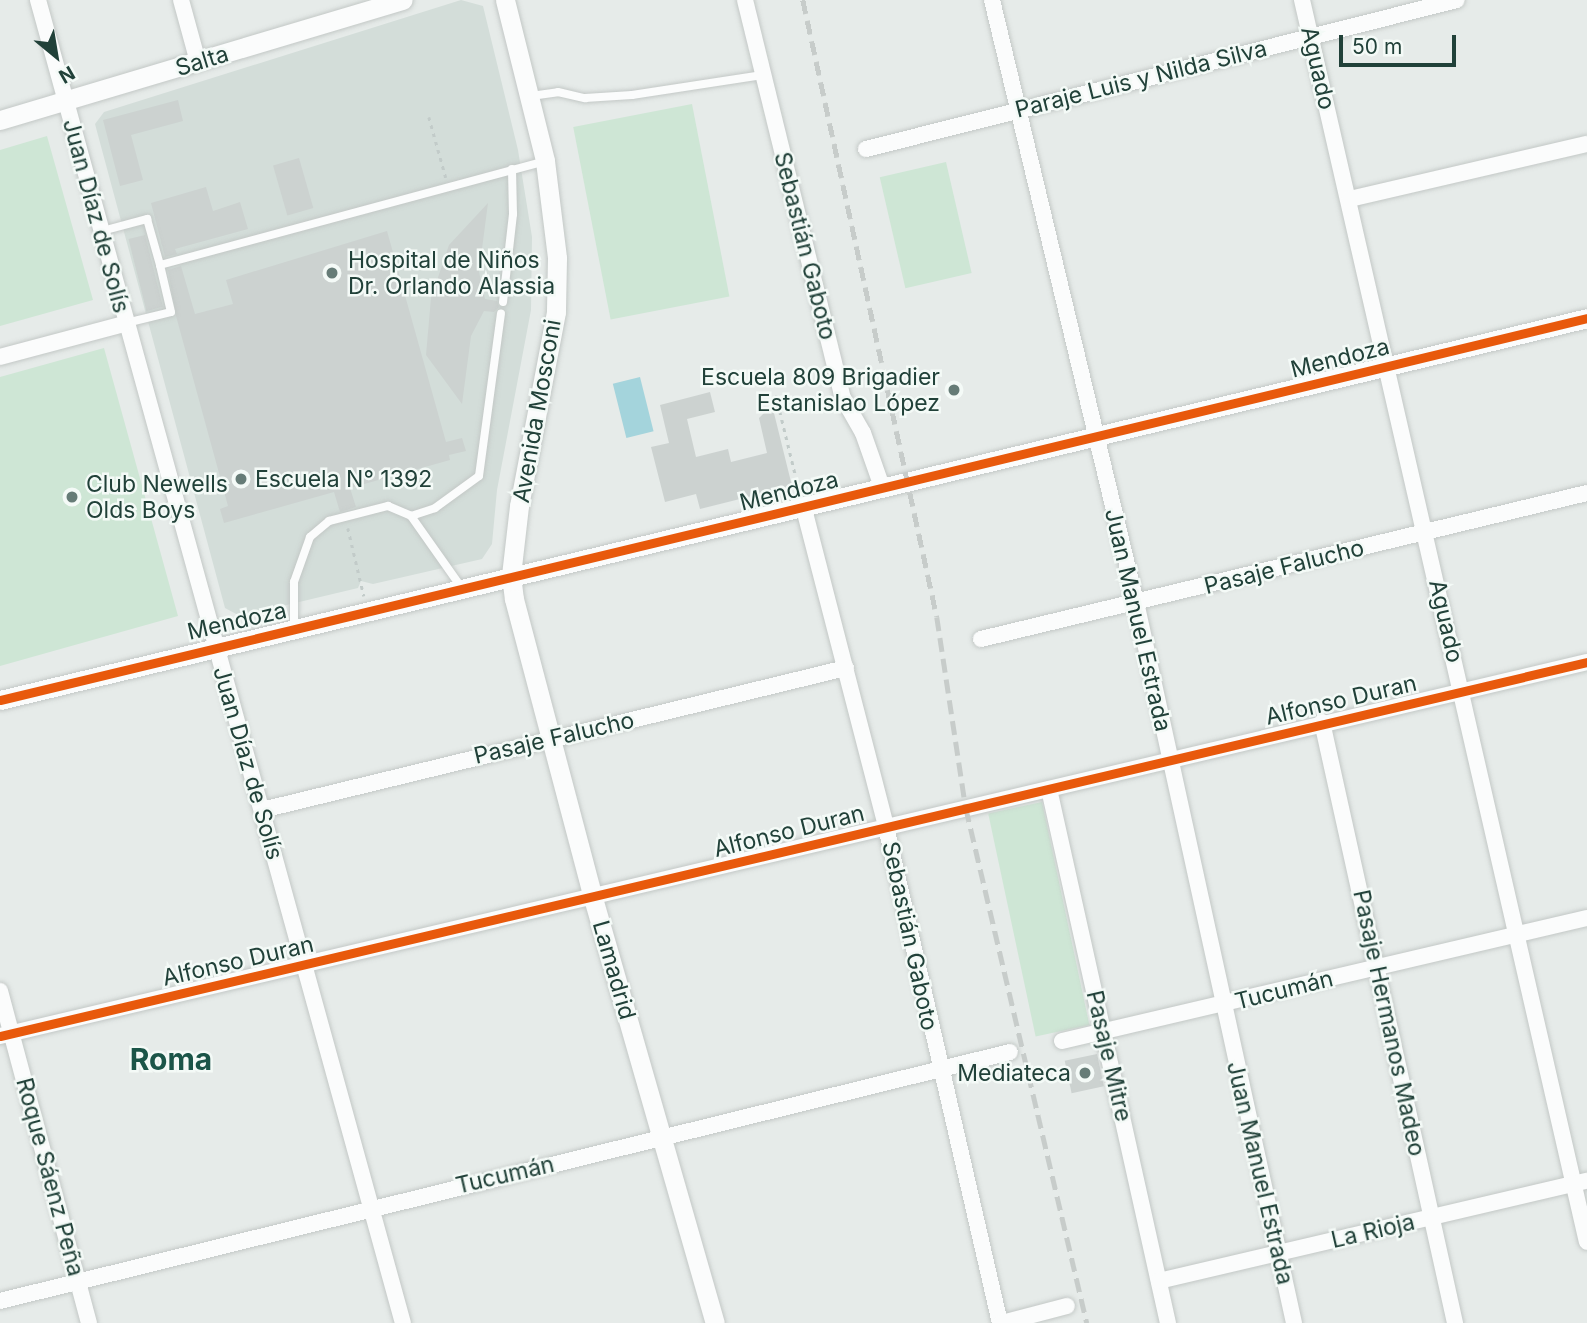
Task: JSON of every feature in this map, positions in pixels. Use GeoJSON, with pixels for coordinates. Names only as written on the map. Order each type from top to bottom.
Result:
{"type":"FeatureCollection","features":[{"type":"Feature","properties":{"kind":"street","name":"Juan Díaz de Solís"},"geometry":{"type":"LineString","coordinates":[[38,0],[124,324],[262,810],[402,1323]]}},
{"type":"Feature","properties":{"kind":"street"},"geometry":{"type":"LineString","coordinates":[[181,0],[198,62]]}},
{"type":"Feature","properties":{"kind":"street","name":"Salta"},"geometry":{"type":"LineString","coordinates":[[0,120],[198,62],[349,8],[403,0]]}},
{"type":"Feature","properties":{"kind":"street","name":"Avenida Mosconi"},"geometry":{"type":"LineString","coordinates":[[505,0],[545,161],[557,258],[556,312],[511,575]]}},
{"type":"Feature","properties":{"kind":"street","name":"Sebastián Gaboto"},"geometry":{"type":"LineString","coordinates":[[746,0],[762,75],[843,398],[863,433],[882,486]]}},
{"type":"Feature","properties":{"kind":"street","name":"Juan Manuel Estrada"},"geometry":{"type":"LineString","coordinates":[[992,0],[1136,602],[1294,1323]]}},
{"type":"Feature","properties":{"kind":"street","name":"Aguado"},"geometry":{"type":"LineString","coordinates":[[1302,0],[1517,933],[1581,1183],[1587,1242]]}},
{"type":"Feature","properties":{"kind":"street","name":"Paraje Luis y Nilda Silva"},"geometry":{"type":"LineString","coordinates":[[866,149],[1457,0]]}},
{"type":"Feature","properties":{"kind":"street"},"geometry":{"type":"LineString","coordinates":[[1350,199],[1587,144]]}},
{"type":"Feature","properties":{"kind":"street","name":"Mendoza"},"geometry":{"type":"LineString","coordinates":[[0,700],[511,575],[804,509],[882,486],[1587,318]]}},
{"type":"Feature","properties":{"kind":"street"},"geometry":{"type":"LineString","coordinates":[[0,356],[124,324]]}},
{"type":"Feature","properties":{"kind":"street","name":"Pasaje Falucho"},"geometry":{"type":"LineString","coordinates":[[981,639],[1587,493]]}},
{"type":"Feature","properties":{"kind":"street","name":"Sebastián Gaboto"},"geometry":{"type":"LineString","coordinates":[[804,509],[886,827],[940,1071],[1001,1323]]}},
{"type":"Feature","properties":{"kind":"street","name":"Lamadrid"},"geometry":{"type":"LineString","coordinates":[[511,575],[550,739],[593,898],[715,1323]]}},
{"type":"Feature","properties":{"kind":"street","name":"Alfonso Duran"},"geometry":{"type":"LineString","coordinates":[[6,1034],[593,898],[1170,761],[1322,722],[1587,663]]}},
{"type":"Feature","properties":{"kind":"street","name":"Pasaje Falucho"},"geometry":{"type":"LineString","coordinates":[[262,810],[846,668]]}},
{"type":"Feature","properties":{"kind":"street","name":"Pasaje Hermanos Madeo"},"geometry":{"type":"LineString","coordinates":[[1322,722],[1455,1323]]}},
{"type":"Feature","properties":{"kind":"street","name":"Pasaje Mitre"},"geometry":{"type":"LineString","coordinates":[[1049,789],[1168,1323]]}},
{"type":"Feature","properties":{"kind":"street","name":"Tucumán"},"geometry":{"type":"LineString","coordinates":[[1062,1041],[1587,918]]}},
{"type":"Feature","properties":{"kind":"street","name":"Roque Sáenz Peña"},"geometry":{"type":"LineString","coordinates":[[0,991],[6,1034],[89,1323]]}},
{"type":"Feature","properties":{"kind":"street","name":"Tucumán"},"geometry":{"type":"LineString","coordinates":[[0,1301],[1010,1052]]}},
{"type":"Feature","properties":{"kind":"street","name":"La Rioja"},"geometry":{"type":"LineString","coordinates":[[1159,1281],[1581,1183]]}},
{"type":"Feature","properties":{"kind":"street"},"geometry":{"type":"LineString","coordinates":[[1001,1323],[1067,1306]]}},
{"type":"Feature","properties":{"kind":"lane"},"geometry":{"type":"LineString","coordinates":[[531,96],[558,92],[585,98],[632,94],[762,75]]}},
{"type":"Feature","properties":{"kind":"lane"},"geometry":{"type":"LineString","coordinates":[[160,265],[545,161]]}},
{"type":"Feature","properties":{"kind":"lane"},"geometry":{"type":"LineString","coordinates":[[503,302],[513,214],[512,169]]}},
{"type":"Feature","properties":{"kind":"lane"},"geometry":{"type":"LineString","coordinates":[[100,231],[147,219],[160,265],[171,312],[124,324]]}},
{"type":"Feature","properties":{"kind":"lane"},"geometry":{"type":"LineString","coordinates":[[411,516],[435,508],[479,476],[500,313]]}},
{"type":"Feature","properties":{"kind":"lane"},"geometry":{"type":"LineString","coordinates":[[294,627],[297,567],[310,537],[323,524],[388,506],[411,516],[461,587]]}},
{"type":"Feature","properties":{"kind":"path"},"geometry":{"type":"LineString","coordinates":[[429,117],[449,187]]}},
{"type":"Feature","properties":{"kind":"path"},"geometry":{"type":"LineString","coordinates":[[776,395],[804,509]]}},
{"type":"Feature","properties":{"kind":"path"},"geometry":{"type":"LineString","coordinates":[[347,524],[366,610]]}},
{"type":"Feature","properties":{"kind":"shaded area","name":"Hospital de Niños Dr. Orlando Alassia"},"geometry":{"type":"Polygon","coordinates":[[[461,0],[483,6],[518,150],[532,237],[531,310],[497,490],[492,544],[482,559],[373,584],[361,581],[358,588],[240,616],[225,608],[95,124],[104,112],[461,0]]]}},
{"type":"Feature","properties":{"kind":"green space"},"geometry":{"type":"Polygon","coordinates":[[[692,104],[729,296],[611,319],[573,127],[692,104]]]}},
{"type":"Feature","properties":{"kind":"green space"},"geometry":{"type":"Polygon","coordinates":[[[47,136],[93,300],[0,326],[0,150],[47,136]]]}},
{"type":"Feature","properties":{"kind":"green space"},"geometry":{"type":"Polygon","coordinates":[[[946,162],[972,273],[905,288],[880,177],[946,162]]]}},
{"type":"Feature","properties":{"kind":"green space","name":"Club Newells Olds Boys"},"geometry":{"type":"Polygon","coordinates":[[[104,348],[178,616],[0,666],[0,377],[104,348]]]}},
{"type":"Feature","properties":{"kind":"green space"},"geometry":{"type":"Polygon","coordinates":[[[1042,802],[1089,1025],[1036,1036],[988,813],[1042,802]]]}},
{"type":"Feature","properties":{"kind":"water"},"geometry":{"type":"Polygon","coordinates":[[[640,377],[654,431],[626,438],[613,384],[640,377]]]}},
{"type":"Feature","properties":{"kind":"building"},"geometry":{"type":"Polygon","coordinates":[[[178,100],[183,121],[131,135],[143,180],[120,186],[103,120],[178,100]]]}},
{"type":"Feature","properties":{"kind":"building"},"geometry":{"type":"Polygon","coordinates":[[[299,158],[313,208],[287,215],[273,165],[299,158]]]}},
{"type":"Feature","properties":{"kind":"building"},"geometry":{"type":"Polygon","coordinates":[[[206,187],[213,211],[240,202],[248,229],[175,249],[177,254],[165,257],[151,203],[206,187]]]}},
{"type":"Feature","properties":{"kind":"building","name":"Hospital de Niños Dr. Orlando Alassia"},"geometry":{"type":"Polygon","coordinates":[[[488,203],[479,272],[485,299],[497,301],[499,307],[494,312],[484,311],[471,336],[462,404],[426,355],[431,298],[449,245],[488,203]]]}},
{"type":"Feature","properties":{"kind":"building","name":"Hospital de Niños Dr. Orlando Alassia"},"geometry":{"type":"Polygon","coordinates":[[[387,231],[446,442],[462,438],[466,451],[449,455],[450,460],[350,488],[356,507],[340,512],[334,492],[224,523],[220,509],[228,506],[176,316],[168,270],[181,266],[195,314],[233,304],[226,280],[387,231]]]}},
{"type":"Feature","properties":{"kind":"building"},"geometry":{"type":"Polygon","coordinates":[[[145,235],[163,307],[146,311],[129,239],[145,235]]]}},
{"type":"Feature","properties":{"kind":"building"},"geometry":{"type":"Polygon","coordinates":[[[710,392],[715,412],[687,419],[696,457],[728,449],[731,462],[767,453],[759,418],[772,405],[792,486],[700,509],[696,494],[665,502],[651,447],[669,443],[660,405],[710,392]]]}},
{"type":"Feature","properties":{"kind":"building","name":"Mediateca"},"geometry":{"type":"Polygon","coordinates":[[[1097,1054],[1104,1086],[1072,1093],[1065,1061],[1097,1054]]]}},
{"type":"Feature","properties":{"kind":"railway"},"geometry":{"type":"LineString","coordinates":[[803,0],[937,617],[966,808],[1087,1323]]}},
{"type":"Feature","properties":{"kind":"cycle path"},"geometry":{"type":"LineString","coordinates":[[0,700],[1587,318]]}},
{"type":"Feature","properties":{"kind":"cycle path"},"geometry":{"type":"LineString","coordinates":[[0,1036],[1587,662]]}},
{"type":"Feature","properties":{"kind":"place","name":"Hospital de Niños Dr. Orlando Alassia"},"geometry":{"type":"Point","coordinates":[332,273]}},
{"type":"Feature","properties":{"kind":"place","name":"Escuela 809 Brigadier Estanislao López"},"geometry":{"type":"Point","coordinates":[954,390]}},
{"type":"Feature","properties":{"kind":"place","name":"Escuela N° 1392"},"geometry":{"type":"Point","coordinates":[241,479]}},
{"type":"Feature","properties":{"kind":"place","name":"Club Newells Olds Boys"},"geometry":{"type":"Point","coordinates":[72,497]}},
{"type":"Feature","properties":{"kind":"place","name":"Mediateca"},"geometry":{"type":"Point","coordinates":[1085,1073]}},
{"type":"Feature","properties":{"kind":"district","name":"Roma"},"geometry":{"type":"Point","coordinates":[171,1059]}}]}
